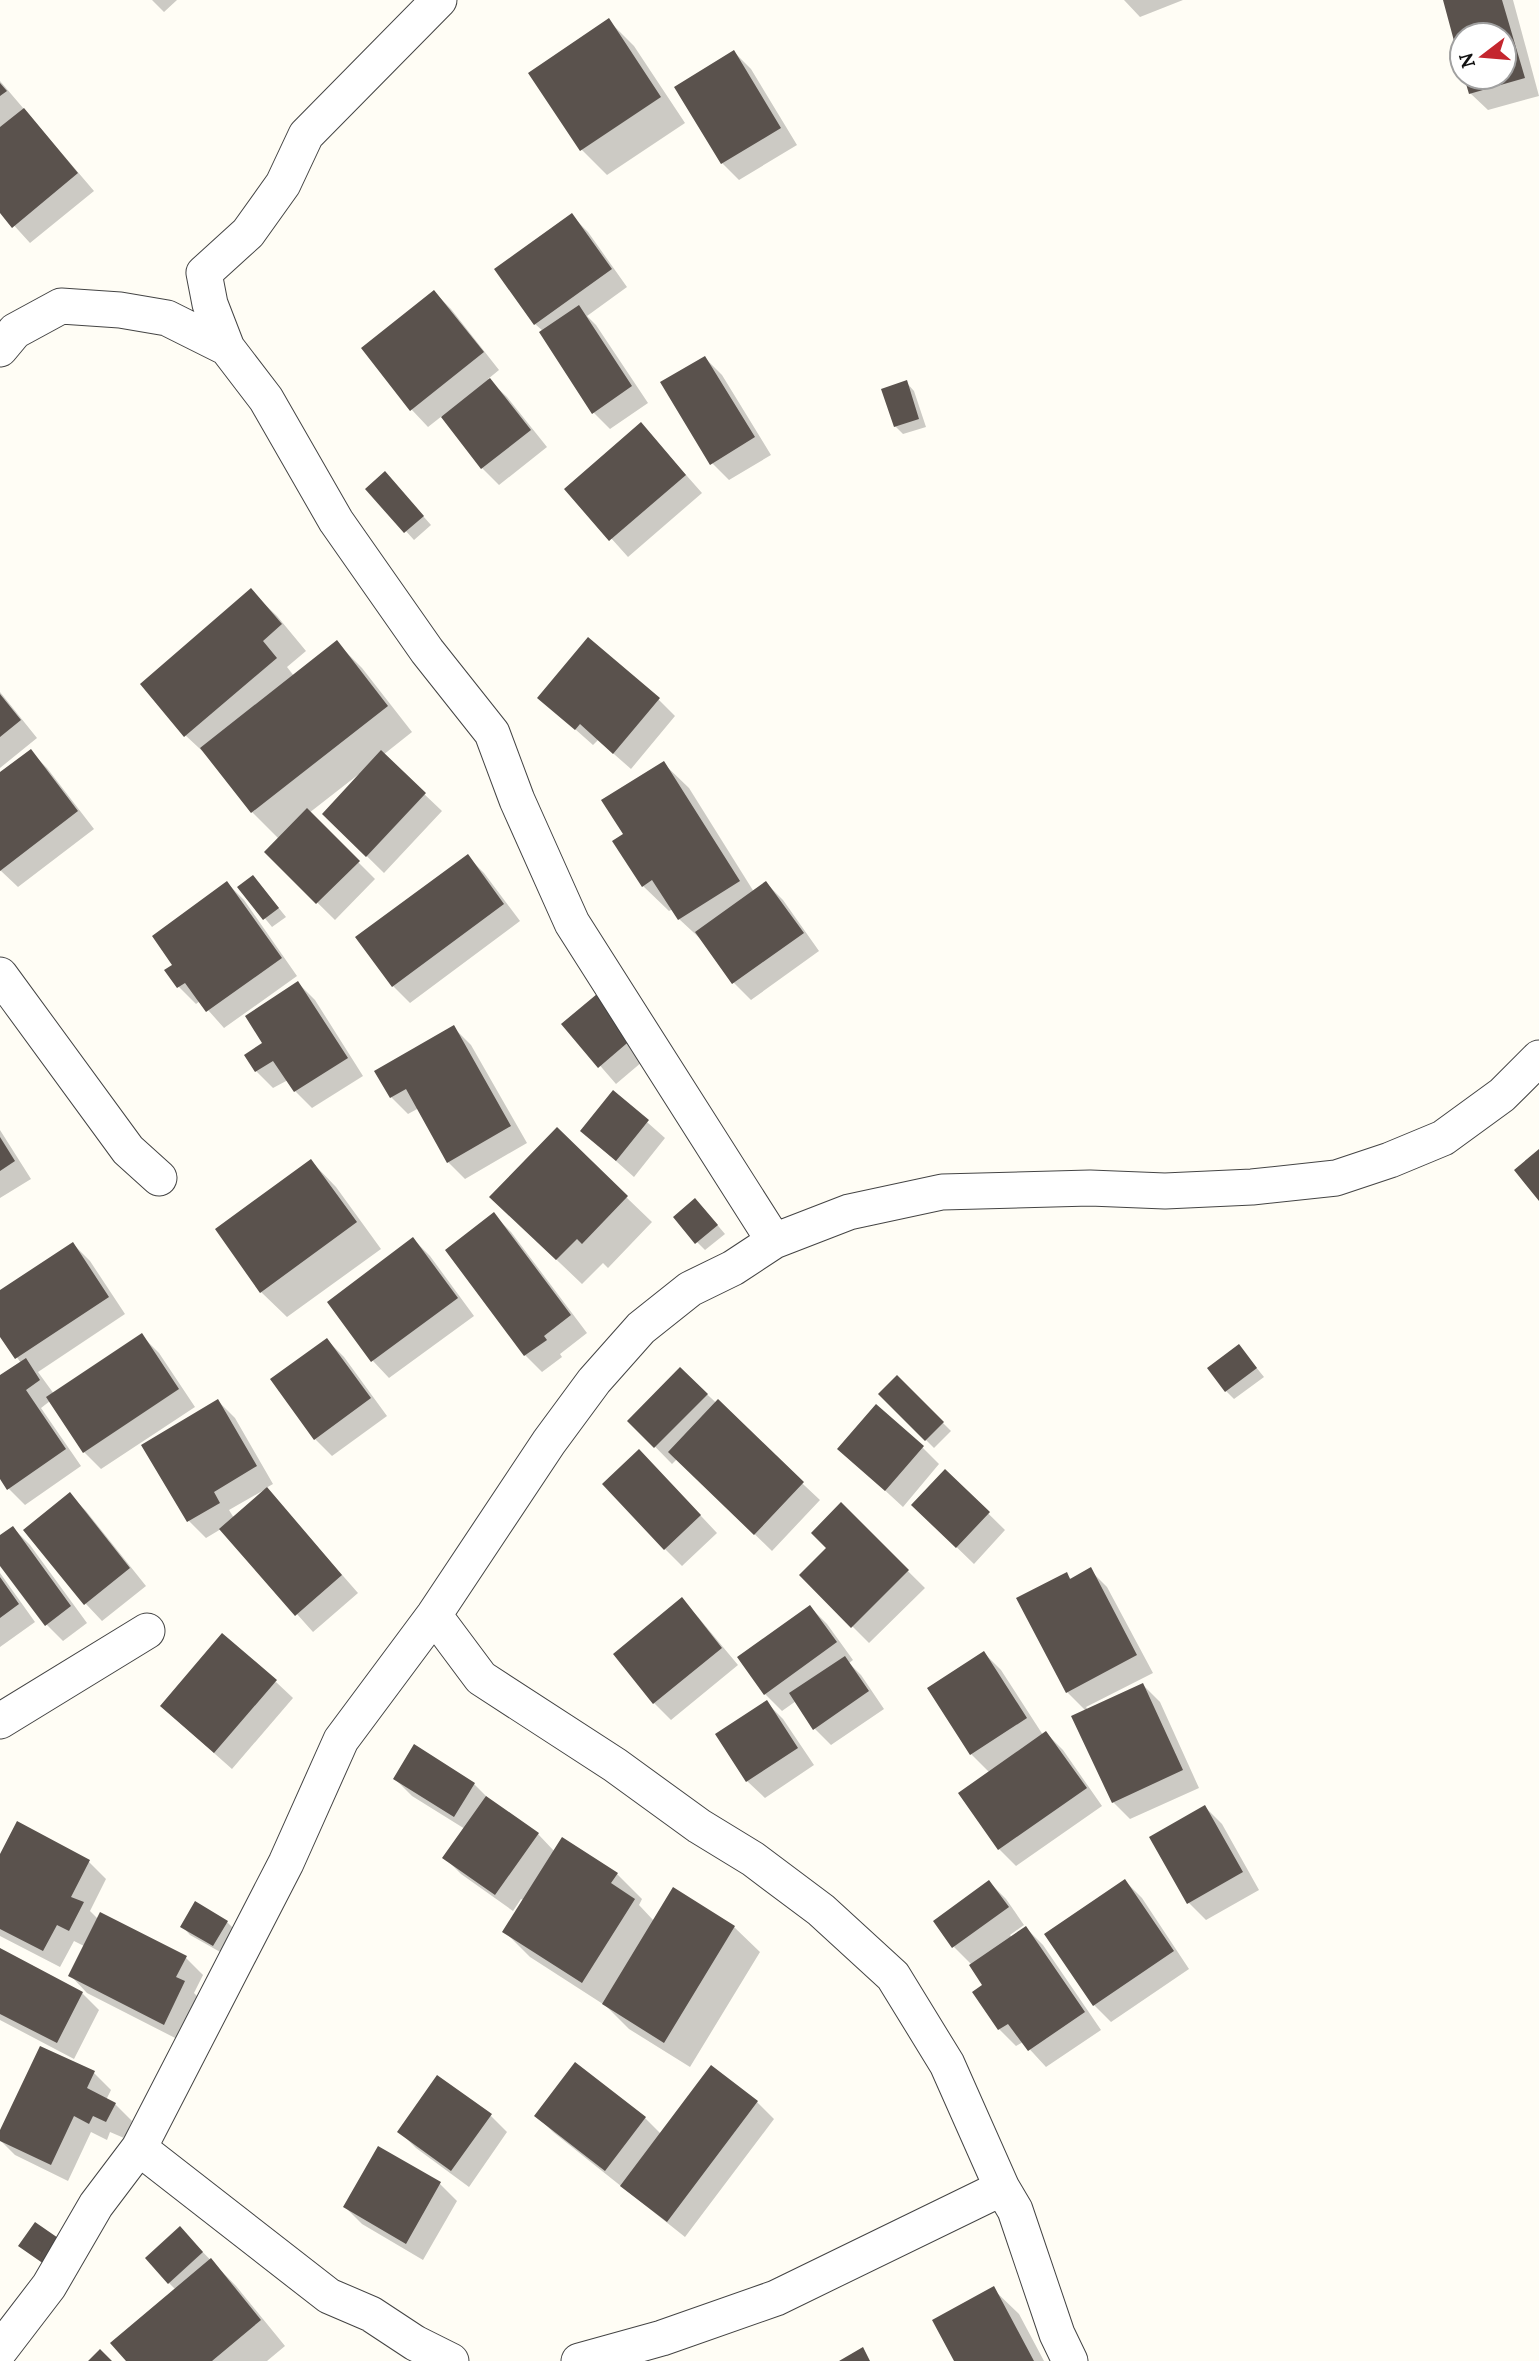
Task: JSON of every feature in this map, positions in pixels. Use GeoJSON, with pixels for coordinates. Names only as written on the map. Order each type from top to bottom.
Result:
{"type":"FeatureCollection","features":[{"type":"Feature","properties":{"kind":"street"},"geometry":{"type":"LineString","coordinates":[[439,0],[306,135],[282,184],[248,233],[204,273],[210,304],[226,348],[266,399],[336,521],[427,651],[492,733],[517,800],[572,923],[774,1241]]}},
{"type":"Feature","properties":{"kind":"street"},"geometry":{"type":"LineString","coordinates":[[0,349],[15,331],[61,306],[120,310],[167,318],[226,348]]}},
{"type":"Feature","properties":{"kind":"street"},"geometry":{"type":"LineString","coordinates":[[0,975],[128,1150],[159,1178]]}},
{"type":"Feature","properties":{"kind":"street"},"geometry":{"type":"LineString","coordinates":[[0,2350],[49,2286],[96,2206],[139,2148],[286,1863],[341,1740],[435,1615],[549,1442],[594,1381],[641,1328],[690,1289],[733,1268],[774,1241],[849,1212],[942,1192],[1090,1188],[1166,1191],[1252,1187],[1336,1178],[1443,1138],[1502,1095],[1539,1058]]}},
{"type":"Feature","properties":{"kind":"street"},"geometry":{"type":"LineString","coordinates":[[435,1615],[481,1678],[615,1765],[699,1826],[753,1859],[821,1910],[893,1976],[947,2064],[1002,2188],[1015,2210],[1057,2334],[1070,2361]]}},
{"type":"Feature","properties":{"kind":"street"},"geometry":{"type":"LineString","coordinates":[[0,1721],[147,1631]]}},
{"type":"Feature","properties":{"kind":"street"},"geometry":{"type":"LineString","coordinates":[[139,2148],[329,2296],[371,2314],[415,2343],[451,2361]]}},
{"type":"Feature","properties":{"kind":"street"},"geometry":{"type":"LineString","coordinates":[[579,2361],[662,2338],[776,2298],[1002,2188]]}},
{"type":"Feature","properties":{"kind":"building"},"geometry":{"type":"Polygon","coordinates":[[[1443,0],[1502,0],[1508,21],[1449,21],[1443,0]]]}},
{"type":"Feature","properties":{"kind":"building"},"geometry":{"type":"Polygon","coordinates":[[[609,18],[661,97],[580,151],[528,73],[609,18]]]}},
{"type":"Feature","properties":{"kind":"building"},"geometry":{"type":"Polygon","coordinates":[[[734,50],[781,128],[721,164],[674,87],[734,50]]]}},
{"type":"Feature","properties":{"kind":"building"},"geometry":{"type":"Polygon","coordinates":[[[1518,54],[1525,78],[1518,80],[1518,54]]]}},
{"type":"Feature","properties":{"kind":"building"},"geometry":{"type":"Polygon","coordinates":[[[0,83],[7,91],[0,96],[0,83]]]}},
{"type":"Feature","properties":{"kind":"building"},"geometry":{"type":"Polygon","coordinates":[[[24,108],[78,173],[12,228],[0,213],[0,127],[24,108]]]}},
{"type":"Feature","properties":{"kind":"building"},"geometry":{"type":"Polygon","coordinates":[[[572,213],[612,269],[534,325],[494,269],[572,213]]]}},
{"type":"Feature","properties":{"kind":"building"},"geometry":{"type":"Polygon","coordinates":[[[434,290],[484,352],[410,411],[361,348],[434,290]]]}},
{"type":"Feature","properties":{"kind":"building"},"geometry":{"type":"Polygon","coordinates":[[[579,305],[632,386],[592,414],[539,332],[579,305]]]}},
{"type":"Feature","properties":{"kind":"building"},"geometry":{"type":"Polygon","coordinates":[[[705,356],[755,437],[710,465],[660,382],[705,356]]]}},
{"type":"Feature","properties":{"kind":"building"},"geometry":{"type":"Polygon","coordinates":[[[490,378],[531,430],[481,469],[441,417],[490,378]]]}},
{"type":"Feature","properties":{"kind":"building"},"geometry":{"type":"Polygon","coordinates":[[[907,380],[919,419],[894,427],[881,389],[907,380]]]}},
{"type":"Feature","properties":{"kind":"building"},"geometry":{"type":"Polygon","coordinates":[[[641,422],[686,475],[609,541],[564,489],[641,422]]]}},
{"type":"Feature","properties":{"kind":"building"},"geometry":{"type":"Polygon","coordinates":[[[385,471],[424,516],[404,533],[365,489],[385,471]]]}},
{"type":"Feature","properties":{"kind":"building"},"geometry":{"type":"Polygon","coordinates":[[[251,588],[282,624],[263,641],[277,658],[184,737],[140,684],[251,588]]]}},
{"type":"Feature","properties":{"kind":"building"},"geometry":{"type":"Polygon","coordinates":[[[588,637],[660,698],[613,754],[580,724],[575,730],[537,698],[588,637]]]}},
{"type":"Feature","properties":{"kind":"building"},"geometry":{"type":"Polygon","coordinates":[[[337,640],[388,706],[251,813],[200,748],[337,640]]]}},
{"type":"Feature","properties":{"kind":"building"},"geometry":{"type":"Polygon","coordinates":[[[0,694],[21,720],[0,737],[0,694]]]}},
{"type":"Feature","properties":{"kind":"building"},"geometry":{"type":"Polygon","coordinates":[[[31,749],[78,811],[0,871],[0,772],[31,749]]]}},
{"type":"Feature","properties":{"kind":"building"},"geometry":{"type":"Polygon","coordinates":[[[381,750],[426,793],[366,857],[322,814],[381,750]]]}},
{"type":"Feature","properties":{"kind":"building"},"geometry":{"type":"Polygon","coordinates":[[[664,761],[740,881],[678,920],[652,880],[642,887],[612,841],[623,834],[601,800],[664,761]]]}},
{"type":"Feature","properties":{"kind":"building"},"geometry":{"type":"Polygon","coordinates":[[[307,808],[360,861],[316,904],[264,852],[307,808]]]}},
{"type":"Feature","properties":{"kind":"building"},"geometry":{"type":"Polygon","coordinates":[[[468,854],[504,904],[392,987],[355,937],[468,854]]]}},
{"type":"Feature","properties":{"kind":"building"},"geometry":{"type":"Polygon","coordinates":[[[253,875],[279,908],[263,920],[237,887],[253,875]]]}},
{"type":"Feature","properties":{"kind":"building"},"geometry":{"type":"Polygon","coordinates":[[[227,881],[282,958],[206,1012],[185,983],[177,988],[164,970],[172,965],[152,936],[227,881]]]}},
{"type":"Feature","properties":{"kind":"building"},"geometry":{"type":"Polygon","coordinates":[[[766,881],[804,933],[732,984],[695,932],[766,881]]]}},
{"type":"Feature","properties":{"kind":"building"},"geometry":{"type":"Polygon","coordinates":[[[298,981],[348,1058],[294,1092],[273,1061],[255,1072],[244,1055],[262,1043],[245,1016],[298,981]]]}},
{"type":"Feature","properties":{"kind":"building"},"geometry":{"type":"Polygon","coordinates":[[[597,994],[633,1038],[598,1068],[561,1024],[597,994]]]}},
{"type":"Feature","properties":{"kind":"building"},"geometry":{"type":"Polygon","coordinates":[[[454,1025],[511,1126],[447,1163],[406,1089],[390,1098],[374,1071],[454,1025]]]}},
{"type":"Feature","properties":{"kind":"building"},"geometry":{"type":"Polygon","coordinates":[[[613,1090],[649,1120],[616,1161],[580,1131],[613,1090]]]}},
{"type":"Feature","properties":{"kind":"building"},"geometry":{"type":"Polygon","coordinates":[[[557,1127],[628,1196],[582,1244],[577,1239],[556,1260],[489,1197],[557,1127]]]}},
{"type":"Feature","properties":{"kind":"building"},"geometry":{"type":"Polygon","coordinates":[[[0,1137],[15,1161],[0,1171],[0,1137]]]}},
{"type":"Feature","properties":{"kind":"building"},"geometry":{"type":"Polygon","coordinates":[[[1539,1149],[1539,1201],[1514,1170],[1539,1149]]]}},
{"type":"Feature","properties":{"kind":"building"},"geometry":{"type":"Polygon","coordinates":[[[311,1159],[357,1222],[260,1293],[215,1229],[311,1159]]]}},
{"type":"Feature","properties":{"kind":"building"},"geometry":{"type":"Polygon","coordinates":[[[695,1198],[718,1225],[695,1244],[673,1217],[695,1198]]]}},
{"type":"Feature","properties":{"kind":"building"},"geometry":{"type":"Polygon","coordinates":[[[494,1212],[571,1315],[544,1336],[547,1340],[524,1356],[445,1250],[494,1212]]]}},
{"type":"Feature","properties":{"kind":"building"},"geometry":{"type":"Polygon","coordinates":[[[413,1237],[458,1298],[371,1362],[327,1302],[413,1237]]]}},
{"type":"Feature","properties":{"kind":"building"},"geometry":{"type":"Polygon","coordinates":[[[73,1242],[109,1297],[15,1359],[0,1337],[0,1290],[73,1242]]]}},
{"type":"Feature","properties":{"kind":"building"},"geometry":{"type":"Polygon","coordinates":[[[142,1333],[179,1389],[83,1453],[46,1397],[142,1333]]]}},
{"type":"Feature","properties":{"kind":"building"},"geometry":{"type":"Polygon","coordinates":[[[327,1338],[371,1398],[314,1440],[270,1379],[327,1338]]]}},
{"type":"Feature","properties":{"kind":"building"},"geometry":{"type":"Polygon","coordinates":[[[1239,1344],[1257,1368],[1225,1392],[1207,1368],[1239,1344]]]}},
{"type":"Feature","properties":{"kind":"building"},"geometry":{"type":"Polygon","coordinates":[[[26,1358],[40,1380],[26,1390],[66,1449],[7,1490],[0,1479],[0,1375],[26,1358]]]}},
{"type":"Feature","properties":{"kind":"building"},"geometry":{"type":"Polygon","coordinates":[[[680,1367],[708,1394],[654,1448],[627,1421],[680,1367]]]}},
{"type":"Feature","properties":{"kind":"building"},"geometry":{"type":"Polygon","coordinates":[[[897,1375],[944,1422],[925,1441],[878,1394],[897,1375]]]}},
{"type":"Feature","properties":{"kind":"building"},"geometry":{"type":"Polygon","coordinates":[[[218,1399],[257,1466],[214,1492],[220,1503],[187,1522],[141,1445],[218,1399]]]}},
{"type":"Feature","properties":{"kind":"building"},"geometry":{"type":"Polygon","coordinates":[[[718,1399],[804,1482],[754,1535],[668,1452],[718,1399]]]}},
{"type":"Feature","properties":{"kind":"building"},"geometry":{"type":"Polygon","coordinates":[[[876,1404],[924,1446],[885,1491],[837,1449],[876,1404]]]}},
{"type":"Feature","properties":{"kind":"building"},"geometry":{"type":"Polygon","coordinates":[[[639,1449],[701,1515],[664,1550],[602,1484],[639,1449]]]}},
{"type":"Feature","properties":{"kind":"building"},"geometry":{"type":"Polygon","coordinates":[[[945,1469],[990,1512],[956,1548],[911,1505],[945,1469]]]}},
{"type":"Feature","properties":{"kind":"building"},"geometry":{"type":"Polygon","coordinates":[[[267,1487],[342,1575],[295,1616],[219,1529],[267,1487]]]}},
{"type":"Feature","properties":{"kind":"building"},"geometry":{"type":"Polygon","coordinates":[[[70,1492],[130,1568],[84,1605],[23,1530],[70,1492]]]}},
{"type":"Feature","properties":{"kind":"building"},"geometry":{"type":"Polygon","coordinates":[[[841,1502],[909,1570],[851,1628],[799,1575],[826,1548],[811,1533],[841,1502]]]}},
{"type":"Feature","properties":{"kind":"building"},"geometry":{"type":"Polygon","coordinates":[[[13,1526],[71,1606],[45,1626],[0,1566],[0,1535],[13,1526]]]}},
{"type":"Feature","properties":{"kind":"building"},"geometry":{"type":"Polygon","coordinates":[[[1091,1567],[1137,1655],[1066,1693],[1016,1598],[1067,1572],[1070,1579],[1091,1567]]]}},
{"type":"Feature","properties":{"kind":"building"},"geometry":{"type":"Polygon","coordinates":[[[0,1577],[19,1604],[0,1618],[0,1577]]]}},
{"type":"Feature","properties":{"kind":"building"},"geometry":{"type":"Polygon","coordinates":[[[682,1597],[722,1648],[653,1704],[613,1654],[682,1597]]]}},
{"type":"Feature","properties":{"kind":"building"},"geometry":{"type":"Polygon","coordinates":[[[810,1605],[837,1642],[764,1695],[737,1657],[810,1605]]]}},
{"type":"Feature","properties":{"kind":"building"},"geometry":{"type":"Polygon","coordinates":[[[222,1633],[277,1680],[214,1753],[160,1706],[222,1633]]]}},
{"type":"Feature","properties":{"kind":"building"},"geometry":{"type":"Polygon","coordinates":[[[984,1651],[1027,1718],[970,1755],[927,1688],[984,1651]]]}},
{"type":"Feature","properties":{"kind":"building"},"geometry":{"type":"Polygon","coordinates":[[[845,1656],[869,1691],[813,1730],[789,1693],[845,1656]]]}},
{"type":"Feature","properties":{"kind":"building"},"geometry":{"type":"Polygon","coordinates":[[[1143,1683],[1183,1770],[1112,1803],[1071,1716],[1143,1683]]]}},
{"type":"Feature","properties":{"kind":"building"},"geometry":{"type":"Polygon","coordinates":[[[767,1700],[798,1748],[746,1782],[715,1734],[767,1700]]]}},
{"type":"Feature","properties":{"kind":"building"},"geometry":{"type":"Polygon","coordinates":[[[1046,1731],[1087,1788],[998,1850],[958,1793],[1046,1731]]]}},
{"type":"Feature","properties":{"kind":"building"},"geometry":{"type":"Polygon","coordinates":[[[414,1744],[475,1783],[454,1817],[393,1779],[414,1744]]]}},
{"type":"Feature","properties":{"kind":"building"},"geometry":{"type":"Polygon","coordinates":[[[486,1796],[539,1833],[495,1895],[442,1858],[486,1796]]]}},
{"type":"Feature","properties":{"kind":"building"},"geometry":{"type":"Polygon","coordinates":[[[1205,1805],[1243,1872],[1187,1904],[1149,1837],[1205,1805]]]}},
{"type":"Feature","properties":{"kind":"building"},"geometry":{"type":"Polygon","coordinates":[[[17,1821],[90,1860],[71,1897],[84,1902],[69,1931],[57,1925],[43,1951],[0,1929],[0,1854],[17,1821]]]}},
{"type":"Feature","properties":{"kind":"building"},"geometry":{"type":"Polygon","coordinates":[[[562,1837],[618,1873],[611,1883],[635,1899],[582,1983],[502,1932],[562,1837]]]}},
{"type":"Feature","properties":{"kind":"building"},"geometry":{"type":"Polygon","coordinates":[[[1125,1879],[1174,1951],[1093,2006],[1044,1934],[1125,1879]]]}},
{"type":"Feature","properties":{"kind":"building"},"geometry":{"type":"Polygon","coordinates":[[[989,1880],[1009,1907],[952,1948],[933,1921],[989,1880]]]}},
{"type":"Feature","properties":{"kind":"building"},"geometry":{"type":"Polygon","coordinates":[[[673,1887],[735,1926],[664,2043],[602,2004],[673,1887]]]}},
{"type":"Feature","properties":{"kind":"building"},"geometry":{"type":"Polygon","coordinates":[[[195,1901],[228,1921],[213,1946],[180,1927],[195,1901]]]}},
{"type":"Feature","properties":{"kind":"building"},"geometry":{"type":"Polygon","coordinates":[[[100,1912],[187,1956],[176,1977],[185,1981],[164,2025],[68,1976],[100,1912]]]}},
{"type":"Feature","properties":{"kind":"building"},"geometry":{"type":"Polygon","coordinates":[[[1026,1926],[1085,2012],[1028,2051],[1008,2024],[998,2030],[972,1992],[982,1985],[969,1965],[1026,1926]]]}},
{"type":"Feature","properties":{"kind":"building"},"geometry":{"type":"Polygon","coordinates":[[[0,1948],[83,1992],[57,2043],[0,2014],[0,1948]]]}},
{"type":"Feature","properties":{"kind":"building"},"geometry":{"type":"Polygon","coordinates":[[[40,2046],[95,2071],[87,2088],[116,2103],[106,2122],[93,2116],[89,2124],[74,2116],[51,2165],[0,2141],[0,2130],[40,2046]]]}},
{"type":"Feature","properties":{"kind":"building"},"geometry":{"type":"Polygon","coordinates":[[[575,2062],[646,2117],[605,2171],[534,2116],[575,2062]]]}},
{"type":"Feature","properties":{"kind":"building"},"geometry":{"type":"Polygon","coordinates":[[[711,2065],[758,2101],[667,2222],[620,2186],[711,2065]]]}},
{"type":"Feature","properties":{"kind":"building"},"geometry":{"type":"Polygon","coordinates":[[[437,2075],[492,2114],[451,2171],[397,2132],[437,2075]]]}},
{"type":"Feature","properties":{"kind":"building"},"geometry":{"type":"Polygon","coordinates":[[[378,2146],[441,2182],[406,2244],[343,2207],[378,2146]]]}},
{"type":"Feature","properties":{"kind":"building"},"geometry":{"type":"Polygon","coordinates":[[[35,2222],[61,2240],[44,2264],[18,2246],[35,2222]]]}},
{"type":"Feature","properties":{"kind":"building"},"geometry":{"type":"Polygon","coordinates":[[[180,2226],[203,2252],[168,2284],[145,2258],[180,2226]]]}},
{"type":"Feature","properties":{"kind":"building"},"geometry":{"type":"Polygon","coordinates":[[[211,2258],[261,2320],[212,2361],[126,2361],[110,2343],[211,2258]]]}},
{"type":"Feature","properties":{"kind":"building"},"geometry":{"type":"Polygon","coordinates":[[[994,2286],[1034,2361],[954,2361],[932,2320],[994,2286]]]}},
{"type":"Feature","properties":{"kind":"building"},"geometry":{"type":"Polygon","coordinates":[[[863,2347],[870,2361],[839,2361],[863,2347]]]}},
{"type":"Feature","properties":{"kind":"building"},"geometry":{"type":"Polygon","coordinates":[[[100,2349],[112,2361],[88,2361],[100,2349]]]}}]}
